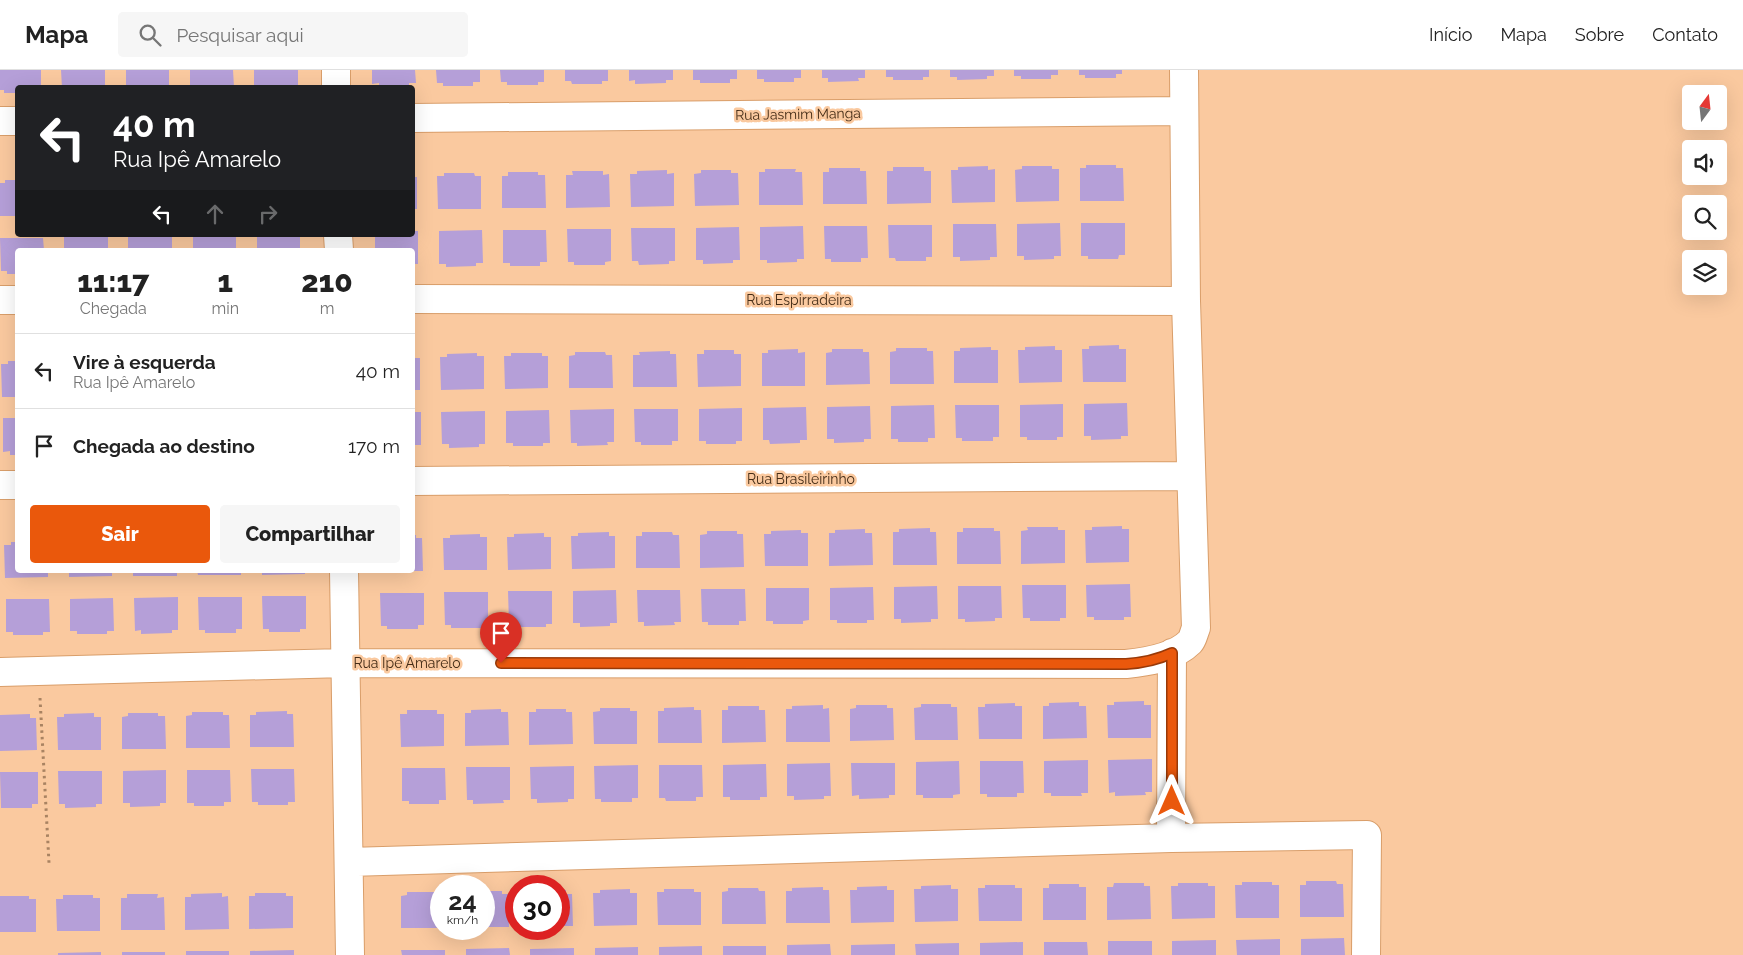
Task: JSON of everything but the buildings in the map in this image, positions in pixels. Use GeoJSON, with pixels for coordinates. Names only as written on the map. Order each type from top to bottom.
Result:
{"type":"FeatureCollection","features":[{"type":"Feature","properties":{"kind":"street"},"geometry":{"type":"LineString","coordinates":[[336,70],[336,85]]}},
{"type":"Feature","properties":{"kind":"street","name":"Rua Ipê Amarelo"},"geometry":{"type":"LineString","coordinates":[[0,672],[345,663],[1126,664],[1162,658],[1172,653],[1190,642],[1196,628],[1186,301],[1184,70]]}},
{"type":"Feature","properties":{"kind":"street","name":"Rua Jasmim Manga"},"geometry":{"type":"LineString","coordinates":[[415,118],[1184,110]]}},
{"type":"Feature","properties":{"kind":"street"},"geometry":{"type":"LineString","coordinates":[[0,121],[15,121]]}},
{"type":"Feature","properties":{"kind":"street","name":"Rua Espirradeira"},"geometry":{"type":"LineString","coordinates":[[415,299],[1186,301]]}},
{"type":"Feature","properties":{"kind":"street"},"geometry":{"type":"LineString","coordinates":[[0,300],[15,300]]}},
{"type":"Feature","properties":{"kind":"street","name":"Rua Brasileirinho"},"geometry":{"type":"LineString","coordinates":[[415,481],[1190,476]]}},
{"type":"Feature","properties":{"kind":"street"},"geometry":{"type":"LineString","coordinates":[[0,485],[15,484]]}},
{"type":"Feature","properties":{"kind":"street"},"geometry":{"type":"LineString","coordinates":[[344,573],[350,955]]}},
{"type":"Feature","properties":{"kind":"street"},"geometry":{"type":"LineString","coordinates":[[1172,653],[1172,838]]}},
{"type":"Feature","properties":{"kind":"street"},"geometry":{"type":"LineString","coordinates":[[349,862],[1172,838],[1367,835],[1366,955]]}},
{"type":"Feature","properties":{"kind":"path"},"geometry":{"type":"LineString","coordinates":[[39,672],[49,862]]}},
{"type":"Feature","properties":{"kind":"route"},"geometry":{"type":"LineString","coordinates":[[501,663],[1126,664],[1162,658],[1172,653],[1172,801]]}}]}
